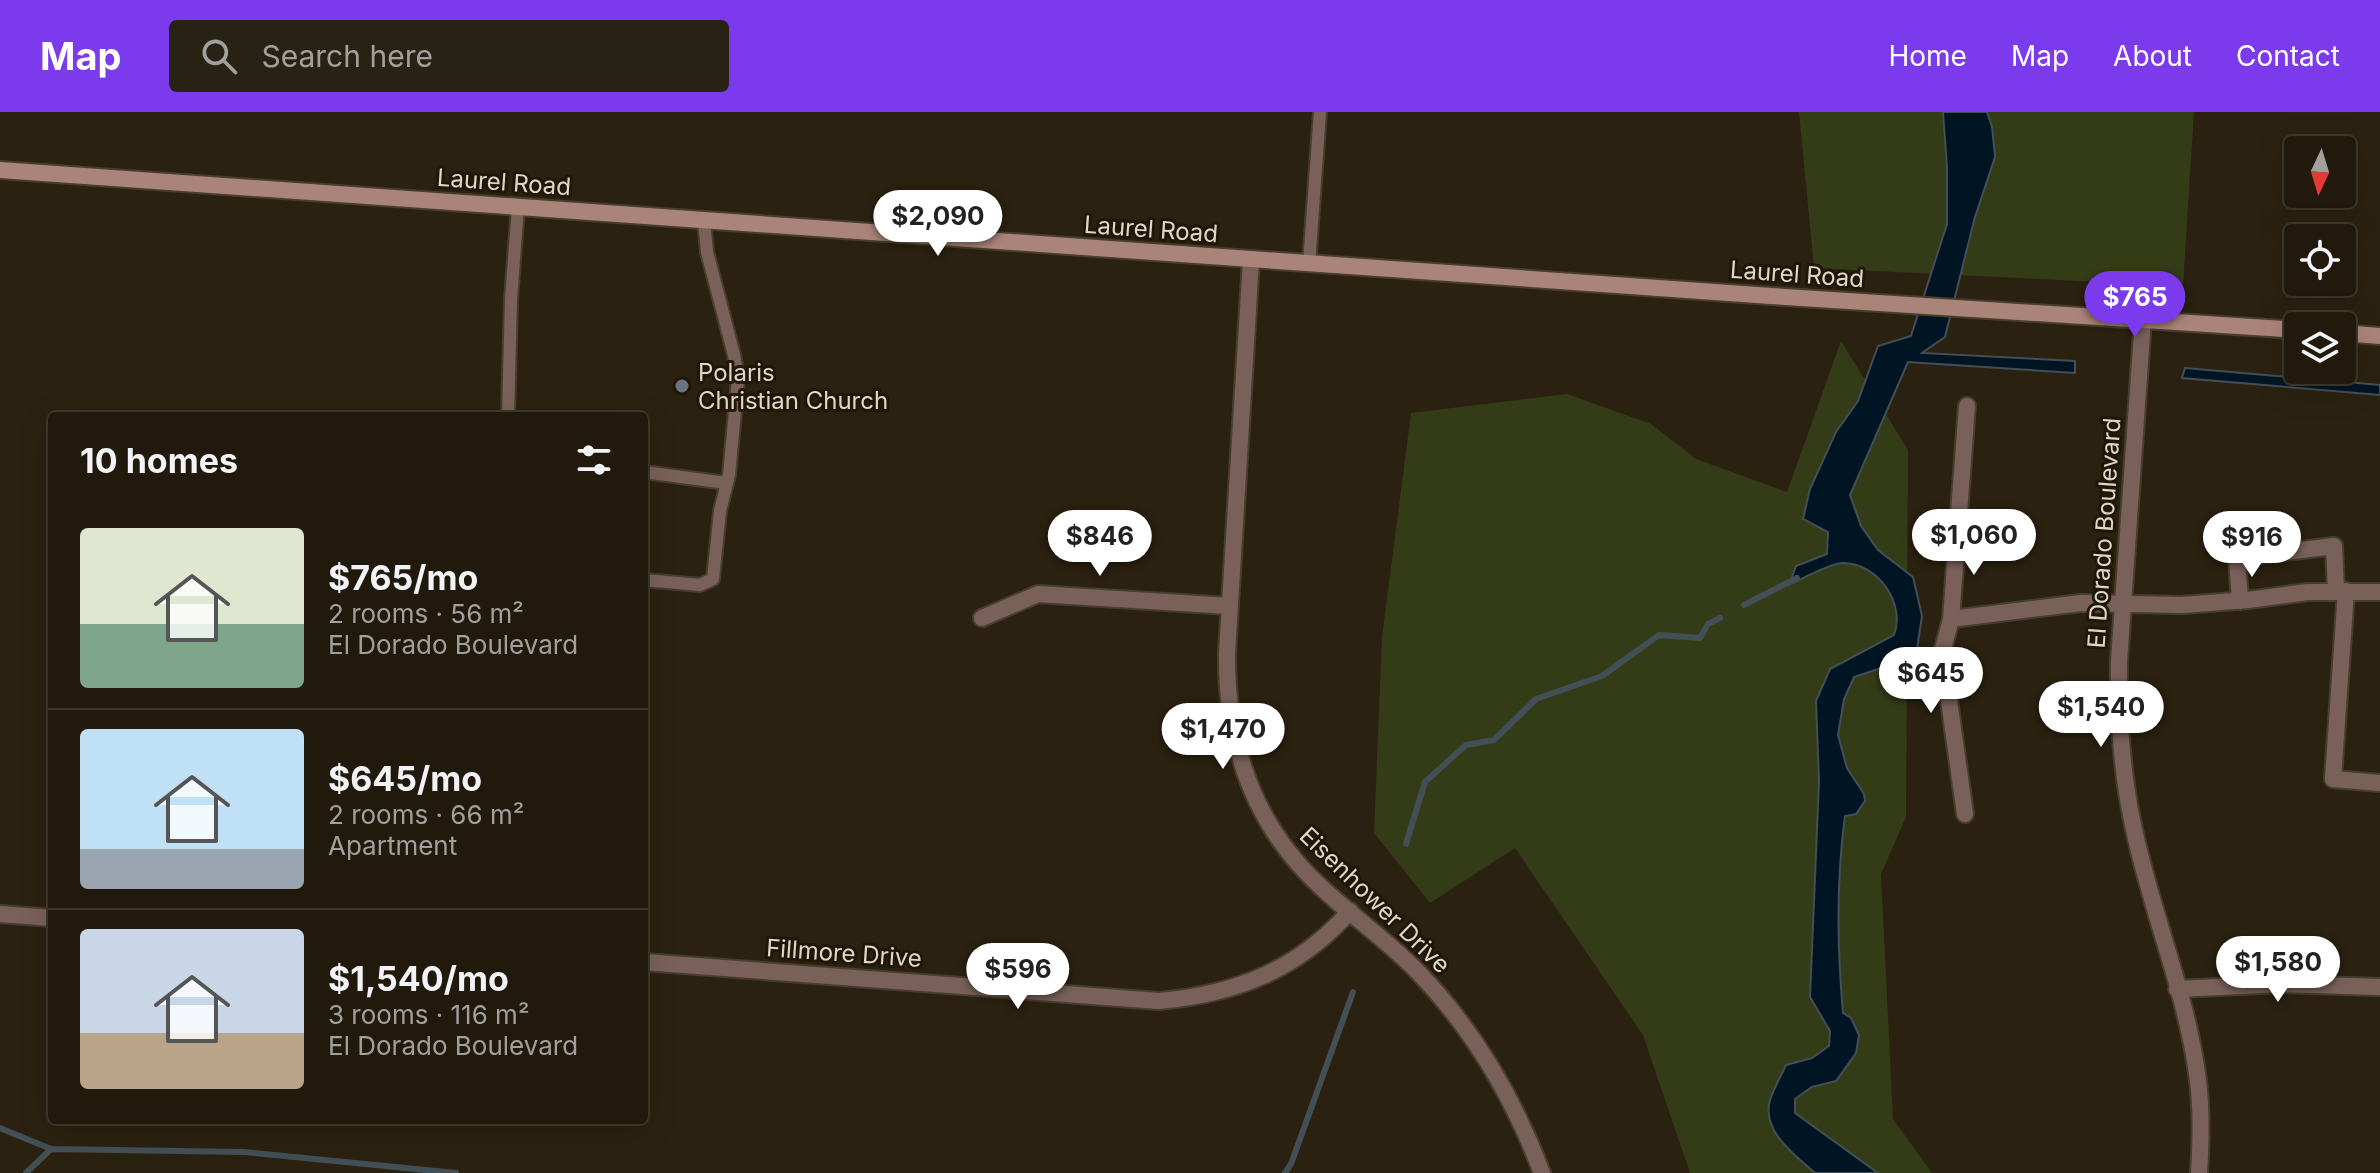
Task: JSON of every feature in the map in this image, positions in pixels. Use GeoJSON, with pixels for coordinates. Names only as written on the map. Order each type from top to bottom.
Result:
{"type":"FeatureCollection","features":[{"type":"Feature","properties":{"kind":"street","name":"Laurel Road"},"geometry":{"type":"LineString","coordinates":[[0,170],[1251,260],[2284,329]]}},
{"type":"Feature","properties":{"kind":"street","name":"Eisenhower Drive"},"geometry":{"type":"LineString","coordinates":[[1251,260],[1227,689],[1234,735],[1249,783],[1273,831],[1298,864],[1322,889],[1382,937],[1419,973],[1453,1013],[1483,1054],[1509,1099],[1542,1173]]}},
{"type":"Feature","properties":{"kind":"street","name":"El Dorado Boulevard"},"geometry":{"type":"LineString","coordinates":[[2143,319],[2118,717],[2132,822],[2198,1081],[2201,1132],[2199,1173]]}},
{"type":"Feature","properties":{"kind":"street"},"geometry":{"type":"LineString","coordinates":[[2356,334],[2380,336]]}},
{"type":"Feature","properties":{"kind":"street"},"geometry":{"type":"LineString","coordinates":[[1965,814],[1943,649],[1951,619],[1967,406]]}},
{"type":"Feature","properties":{"kind":"street"},"geometry":{"type":"LineString","coordinates":[[2240,601],[2237,558],[2334,546],[2341,591],[2333,779],[2380,783]]}},
{"type":"Feature","properties":{"kind":"street"},"geometry":{"type":"LineString","coordinates":[[1951,619],[2081,603],[2182,605],[2308,592],[2380,592]]}},
{"type":"Feature","properties":{"kind":"street"},"geometry":{"type":"LineString","coordinates":[[982,618],[1038,594],[1230,606]]}},
{"type":"Feature","properties":{"kind":"street","name":"Fillmore Drive"},"geometry":{"type":"LineString","coordinates":[[648,962],[1159,1001],[1194,998],[1254,981],[1285,966],[1314,946],[1350,911]]}},
{"type":"Feature","properties":{"kind":"street"},"geometry":{"type":"LineString","coordinates":[[0,914],[48,918]]}},
{"type":"Feature","properties":{"kind":"street"},"geometry":{"type":"LineString","coordinates":[[2177,989],[2282,984],[2380,987]]}},
{"type":"Feature","properties":{"kind":"lane"},"geometry":{"type":"LineString","coordinates":[[1309,264],[1320,112]]}},
{"type":"Feature","properties":{"kind":"lane"},"geometry":{"type":"LineString","coordinates":[[508,412],[511,299],[518,207]]}},
{"type":"Feature","properties":{"kind":"lane"},"geometry":{"type":"LineString","coordinates":[[648,580],[700,585],[713,579],[738,379],[707,252],[704,221]]}},
{"type":"Feature","properties":{"kind":"lane"},"geometry":{"type":"LineString","coordinates":[[648,473],[726,483]]}},
{"type":"Feature","properties":{"kind":"green space"},"geometry":{"type":"Polygon","coordinates":[[[1799,112],[2194,112],[2183,286],[1814,268],[1799,112]]]}},
{"type":"Feature","properties":{"kind":"green space"},"geometry":{"type":"Polygon","coordinates":[[[1841,341],[1908,450],[1906,817],[1881,874],[1893,1119],[1932,1173],[1690,1173],[1643,1035],[1515,848],[1430,903],[1374,833],[1382,637],[1411,413],[1567,394],[1651,424],[1696,459],[1787,492],[1841,341]]]}},
{"type":"Feature","properties":{"kind":"water"},"geometry":{"type":"Polygon","coordinates":[[[1943,112],[1987,112],[1995,157],[1975,217],[1945,337],[1922,353],[2075,361],[2075,373],[1908,362],[1850,495],[1861,526],[1878,550],[1913,577],[1922,616],[1917,649],[1884,667],[1854,677],[1844,699],[1838,735],[1847,768],[1864,794],[1865,801],[1856,814],[1845,816],[1839,890],[1843,1013],[1851,1018],[1859,1035],[1856,1053],[1836,1081],[1812,1087],[1795,1099],[1795,1113],[1878,1173],[1815,1173],[1775,1132],[1769,1111],[1770,1100],[1786,1065],[1812,1058],[1829,1046],[1830,1031],[1810,997],[1819,781],[1816,701],[1830,669],[1894,635],[1897,623],[1896,611],[1886,587],[1878,578],[1856,565],[1843,563],[1831,566],[1789,585],[1796,566],[1827,554],[1828,532],[1803,519],[1810,489],[1836,432],[1858,401],[1878,346],[1911,336],[1947,224],[1943,112]]]}},
{"type":"Feature","properties":{"kind":"water"},"geometry":{"type":"Polygon","coordinates":[[[2185,368],[2284,377],[2284,384],[2380,385],[2380,395],[2182,378],[2185,368]]]}},
{"type":"Feature","properties":{"kind":"waterway"},"geometry":{"type":"LineString","coordinates":[[1744,605],[1797,578]]}},
{"type":"Feature","properties":{"kind":"waterway"},"geometry":{"type":"LineString","coordinates":[[1406,844],[1425,782],[1466,745],[1494,740],[1536,699],[1602,676],[1659,635],[1700,638],[1708,624],[1720,618]]}},
{"type":"Feature","properties":{"kind":"waterway"},"geometry":{"type":"LineString","coordinates":[[1285,1173],[1291,1164],[1353,992]]}},
{"type":"Feature","properties":{"kind":"waterway"},"geometry":{"type":"LineString","coordinates":[[0,1128],[51,1149],[244,1152],[456,1173]]}},
{"type":"Feature","properties":{"kind":"waterway"},"geometry":{"type":"LineString","coordinates":[[26,1173],[51,1149]]}},
{"type":"Feature","properties":{"kind":"place","name":"Polaris Christian Church"},"geometry":{"type":"Point","coordinates":[682,386]}}]}
